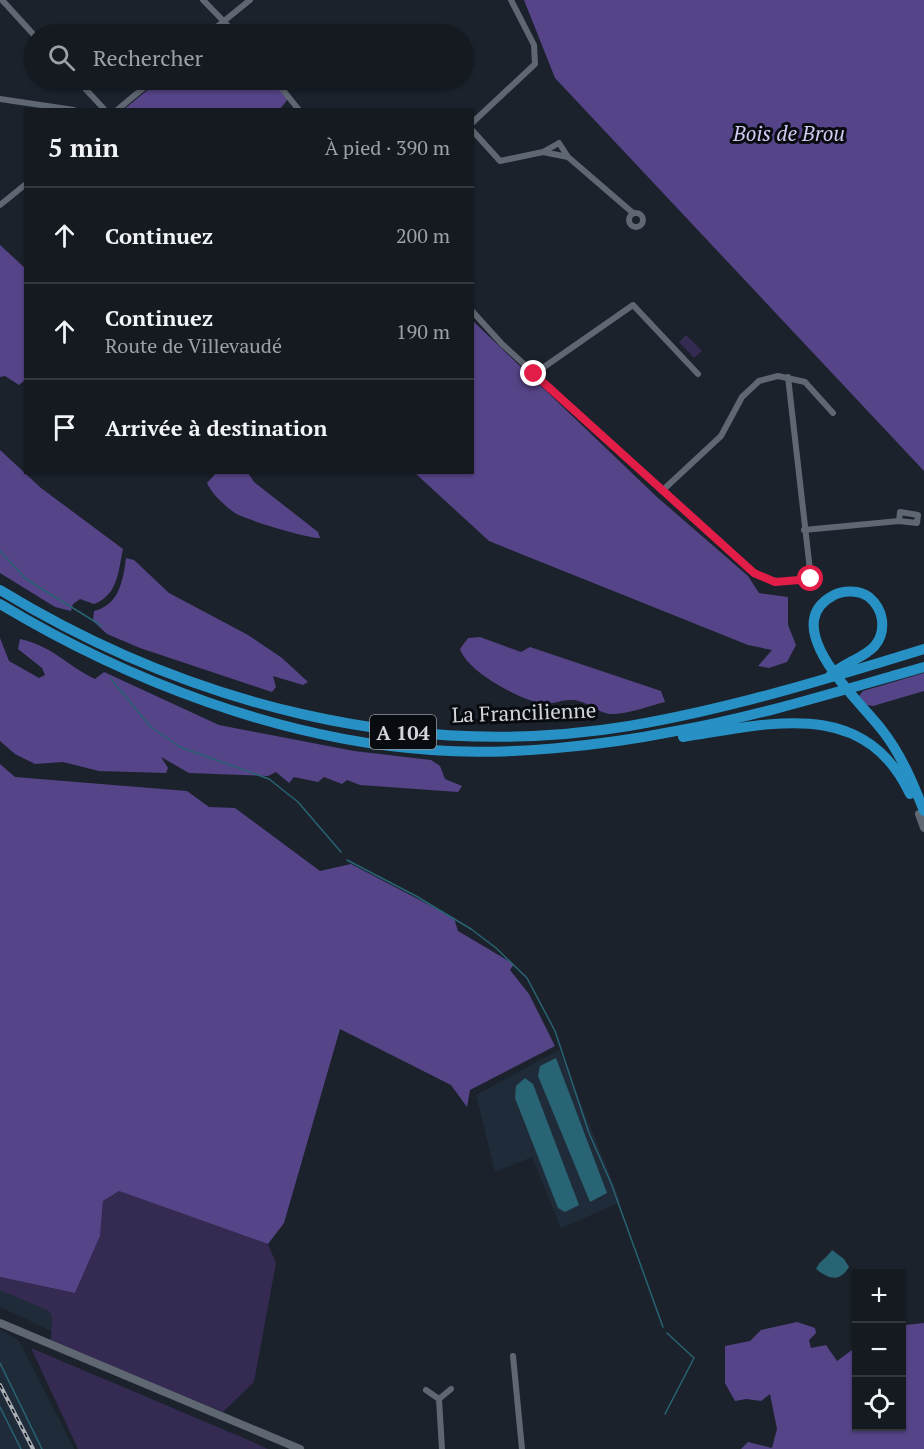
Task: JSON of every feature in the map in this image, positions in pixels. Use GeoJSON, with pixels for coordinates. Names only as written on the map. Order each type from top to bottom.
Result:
{"type":"FeatureCollection","features":[{"type":"Feature","properties":{"kind":"highway","name":"La Francilienne"},"geometry":{"type":"LineString","coordinates":[[0,590],[62,627],[173,677],[234,696],[345,724],[410,732],[529,735],[629,726],[828,679],[924,649]]}},
{"type":"Feature","properties":{"kind":"highway"},"geometry":{"type":"LineString","coordinates":[[828,679],[838,668],[866,655],[881,635],[882,618],[870,598],[859,593],[845,591],[824,602],[816,616],[813,632],[817,647],[824,659],[857,700],[893,746],[921,812]]}},
{"type":"Feature","properties":{"kind":"highway","name":"La Francilienne"},"geometry":{"type":"LineString","coordinates":[[0,604],[56,637],[154,682],[306,730],[369,744],[433,751],[518,749],[651,735],[726,721],[924,667]]}},
{"type":"Feature","properties":{"kind":"highway"},"geometry":{"type":"LineString","coordinates":[[651,735],[662,740],[799,722],[836,727],[860,736],[882,752],[899,774],[921,812]]}},
{"type":"Feature","properties":{"kind":"main road"},"geometry":{"type":"LineString","coordinates":[[921,812],[924,828]]}},
{"type":"Feature","properties":{"kind":"main road"},"geometry":{"type":"LineString","coordinates":[[0,1323],[300,1449]]}},
{"type":"Feature","properties":{"kind":"street"},"geometry":{"type":"LineString","coordinates":[[2,0],[24,24]]}},
{"type":"Feature","properties":{"kind":"street"},"geometry":{"type":"LineString","coordinates":[[203,0],[227,24]]}},
{"type":"Feature","properties":{"kind":"street"},"geometry":{"type":"LineString","coordinates":[[220,24],[250,0]]}},
{"type":"Feature","properties":{"kind":"street"},"geometry":{"type":"LineString","coordinates":[[474,121],[535,64],[534,45],[511,0]]}},
{"type":"Feature","properties":{"kind":"street"},"geometry":{"type":"LineString","coordinates":[[86,90],[103,108]]}},
{"type":"Feature","properties":{"kind":"street"},"geometry":{"type":"LineString","coordinates":[[119,108],[141,90]]}},
{"type":"Feature","properties":{"kind":"street"},"geometry":{"type":"LineString","coordinates":[[283,90],[297,108]]}},
{"type":"Feature","properties":{"kind":"street"},"geometry":{"type":"LineString","coordinates":[[0,99],[61,108]]}},
{"type":"Feature","properties":{"kind":"street"},"geometry":{"type":"LineString","coordinates":[[474,132],[500,161],[543,152],[568,157]]}},
{"type":"Feature","properties":{"kind":"street"},"geometry":{"type":"LineString","coordinates":[[543,152],[551,145],[559,143],[568,157],[633,213]]}},
{"type":"Feature","properties":{"kind":"street"},"geometry":{"type":"LineString","coordinates":[[0,205],[24,186]]}},
{"type":"Feature","properties":{"kind":"street"},"geometry":{"type":"LineString","coordinates":[[534,374],[633,305],[698,374]]}},
{"type":"Feature","properties":{"kind":"street"},"geometry":{"type":"LineString","coordinates":[[474,313],[534,374],[754,573],[775,582],[811,579],[788,377]]}},
{"type":"Feature","properties":{"kind":"street"},"geometry":{"type":"LineString","coordinates":[[663,490],[721,436],[742,397],[750,388],[768,378],[788,377],[805,382],[833,413]]}},
{"type":"Feature","properties":{"kind":"street"},"geometry":{"type":"LineString","coordinates":[[804,530],[899,520]]}},
{"type":"Feature","properties":{"kind":"street"},"geometry":{"type":"LineString","coordinates":[[513,1356],[522,1449]]}},
{"type":"Feature","properties":{"kind":"street"},"geometry":{"type":"LineString","coordinates":[[438,1398],[451,1389]]}},
{"type":"Feature","properties":{"kind":"street"},"geometry":{"type":"LineString","coordinates":[[426,1390],[438,1398]]}},
{"type":"Feature","properties":{"kind":"street"},"geometry":{"type":"LineString","coordinates":[[438,1398],[442,1449]]}},
{"type":"Feature","properties":{"kind":"shaded area"},"geometry":{"type":"Polygon","coordinates":[[[686,335],[702,351],[694,358],[679,342],[686,335]]]}},
{"type":"Feature","properties":{"kind":"shaded area"},"geometry":{"type":"Polygon","coordinates":[[[559,1050],[621,1202],[561,1228],[532,1157],[495,1172],[476,1095],[559,1050]]]}},
{"type":"Feature","properties":{"kind":"shaded area"},"geometry":{"type":"Polygon","coordinates":[[[119,1191],[268,1244],[276,1263],[254,1382],[223,1412],[51,1341],[52,1315],[47,1310],[0,1290],[0,1277],[75,1293],[100,1236],[103,1201],[119,1191]]]}},
{"type":"Feature","properties":{"kind":"shaded area"},"geometry":{"type":"Polygon","coordinates":[[[0,1285],[57,1310],[54,1332],[0,1307],[0,1285]]]}},
{"type":"Feature","properties":{"kind":"shaded area"},"geometry":{"type":"Polygon","coordinates":[[[0,1329],[19,1341],[74,1449],[0,1449],[0,1329]]]}},
{"type":"Feature","properties":{"kind":"shaded area"},"geometry":{"type":"Polygon","coordinates":[[[31,1348],[253,1442],[268,1449],[78,1449],[31,1348]]]}},
{"type":"Feature","properties":{"kind":"green space","name":"Bois de Brou"},"geometry":{"type":"Polygon","coordinates":[[[524,0],[924,0],[924,471],[555,78],[524,0]]]}},
{"type":"Feature","properties":{"kind":"green space"},"geometry":{"type":"Polygon","coordinates":[[[148,90],[280,90],[288,99],[281,108],[125,108],[148,90]]]}},
{"type":"Feature","properties":{"kind":"green space"},"geometry":{"type":"Polygon","coordinates":[[[0,245],[24,267],[24,381],[19,385],[5,376],[0,377],[0,245]]]}},
{"type":"Feature","properties":{"kind":"green space"},"geometry":{"type":"Polygon","coordinates":[[[474,322],[657,497],[748,576],[759,593],[788,597],[788,625],[796,645],[787,662],[769,668],[758,666],[772,650],[748,645],[489,541],[416,474],[474,474],[474,322]]]}},
{"type":"Feature","properties":{"kind":"green space"},"geometry":{"type":"Polygon","coordinates":[[[0,450],[41,488],[123,549],[116,582],[108,595],[94,604],[80,599],[73,604],[71,611],[55,607],[0,573],[0,450]]]}},
{"type":"Feature","properties":{"kind":"green space"},"geometry":{"type":"Polygon","coordinates":[[[215,474],[249,474],[254,482],[318,532],[320,538],[277,528],[235,513],[219,500],[207,483],[215,474]]]}},
{"type":"Feature","properties":{"kind":"green space"},"geometry":{"type":"Polygon","coordinates":[[[126,558],[134,560],[169,593],[248,635],[282,658],[308,682],[303,685],[273,676],[276,687],[272,692],[140,648],[107,634],[93,621],[94,611],[102,608],[114,598],[121,583],[126,558]]]}},
{"type":"Feature","properties":{"kind":"green space"},"geometry":{"type":"Polygon","coordinates":[[[480,637],[521,652],[530,647],[661,691],[665,702],[634,711],[609,714],[579,701],[541,703],[531,700],[494,683],[472,666],[460,649],[468,638],[480,637]]]}},
{"type":"Feature","properties":{"kind":"green space"},"geometry":{"type":"Polygon","coordinates":[[[0,638],[9,661],[39,678],[45,675],[42,668],[18,649],[20,639],[42,646],[95,679],[104,672],[219,725],[354,751],[431,760],[440,766],[445,779],[462,786],[458,792],[360,785],[347,780],[342,784],[324,777],[318,782],[294,777],[289,783],[276,772],[268,776],[189,773],[161,757],[168,768],[166,773],[99,771],[63,762],[35,764],[15,754],[0,741],[0,638]]]}},
{"type":"Feature","properties":{"kind":"green space"},"geometry":{"type":"Polygon","coordinates":[[[924,673],[924,691],[873,706],[867,705],[859,696],[863,691],[924,673]]]}},
{"type":"Feature","properties":{"kind":"green space"},"geometry":{"type":"Polygon","coordinates":[[[0,764],[15,777],[187,791],[209,807],[235,808],[320,871],[351,864],[454,918],[458,931],[514,964],[510,970],[529,994],[555,1046],[470,1090],[467,1107],[451,1085],[340,1029],[284,1223],[268,1244],[119,1191],[103,1201],[100,1236],[75,1293],[0,1277],[0,764]]]}},
{"type":"Feature","properties":{"kind":"green space"},"geometry":{"type":"Polygon","coordinates":[[[797,1322],[815,1328],[816,1333],[809,1340],[811,1348],[826,1345],[837,1361],[852,1350],[852,1431],[906,1431],[906,1325],[924,1323],[924,1449],[741,1449],[748,1442],[772,1448],[777,1429],[770,1394],[761,1401],[746,1399],[735,1401],[725,1383],[725,1346],[750,1341],[761,1330],[797,1322]]]}},
{"type":"Feature","properties":{"kind":"water"},"geometry":{"type":"Polygon","coordinates":[[[556,1058],[607,1193],[590,1202],[538,1076],[540,1066],[556,1058]]]}},
{"type":"Feature","properties":{"kind":"water"},"geometry":{"type":"Polygon","coordinates":[[[525,1078],[533,1084],[579,1205],[565,1212],[558,1208],[515,1098],[516,1086],[525,1078]]]}},
{"type":"Feature","properties":{"kind":"water"},"geometry":{"type":"Polygon","coordinates":[[[832,1250],[844,1259],[849,1267],[834,1278],[816,1269],[832,1250]]]}},
{"type":"Feature","properties":{"kind":"waterway"},"geometry":{"type":"LineString","coordinates":[[0,551],[26,579],[102,626]]}},
{"type":"Feature","properties":{"kind":"waterway"},"geometry":{"type":"LineString","coordinates":[[111,679],[151,727],[180,747],[269,779],[298,802],[341,852]]}},
{"type":"Feature","properties":{"kind":"waterway"},"geometry":{"type":"LineString","coordinates":[[347,860],[416,896],[471,929],[496,948],[527,978],[555,1031],[589,1133],[611,1183],[663,1327]]}},
{"type":"Feature","properties":{"kind":"waterway"},"geometry":{"type":"LineString","coordinates":[[665,1414],[694,1358],[667,1333]]}},
{"type":"Feature","properties":{"kind":"waterway"},"geometry":{"type":"LineString","coordinates":[[0,1363],[42,1449]]}},
{"type":"Feature","properties":{"kind":"waterway"},"geometry":{"type":"LineString","coordinates":[[0,1407],[21,1449]]}},
{"type":"Feature","properties":{"kind":"railway"},"geometry":{"type":"LineString","coordinates":[[0,1385],[33,1449]]}},
{"type":"Feature","properties":{"kind":"route"},"geometry":{"type":"LineString","coordinates":[[534,374],[754,573],[775,582],[786,583],[811,579]]}}]}
